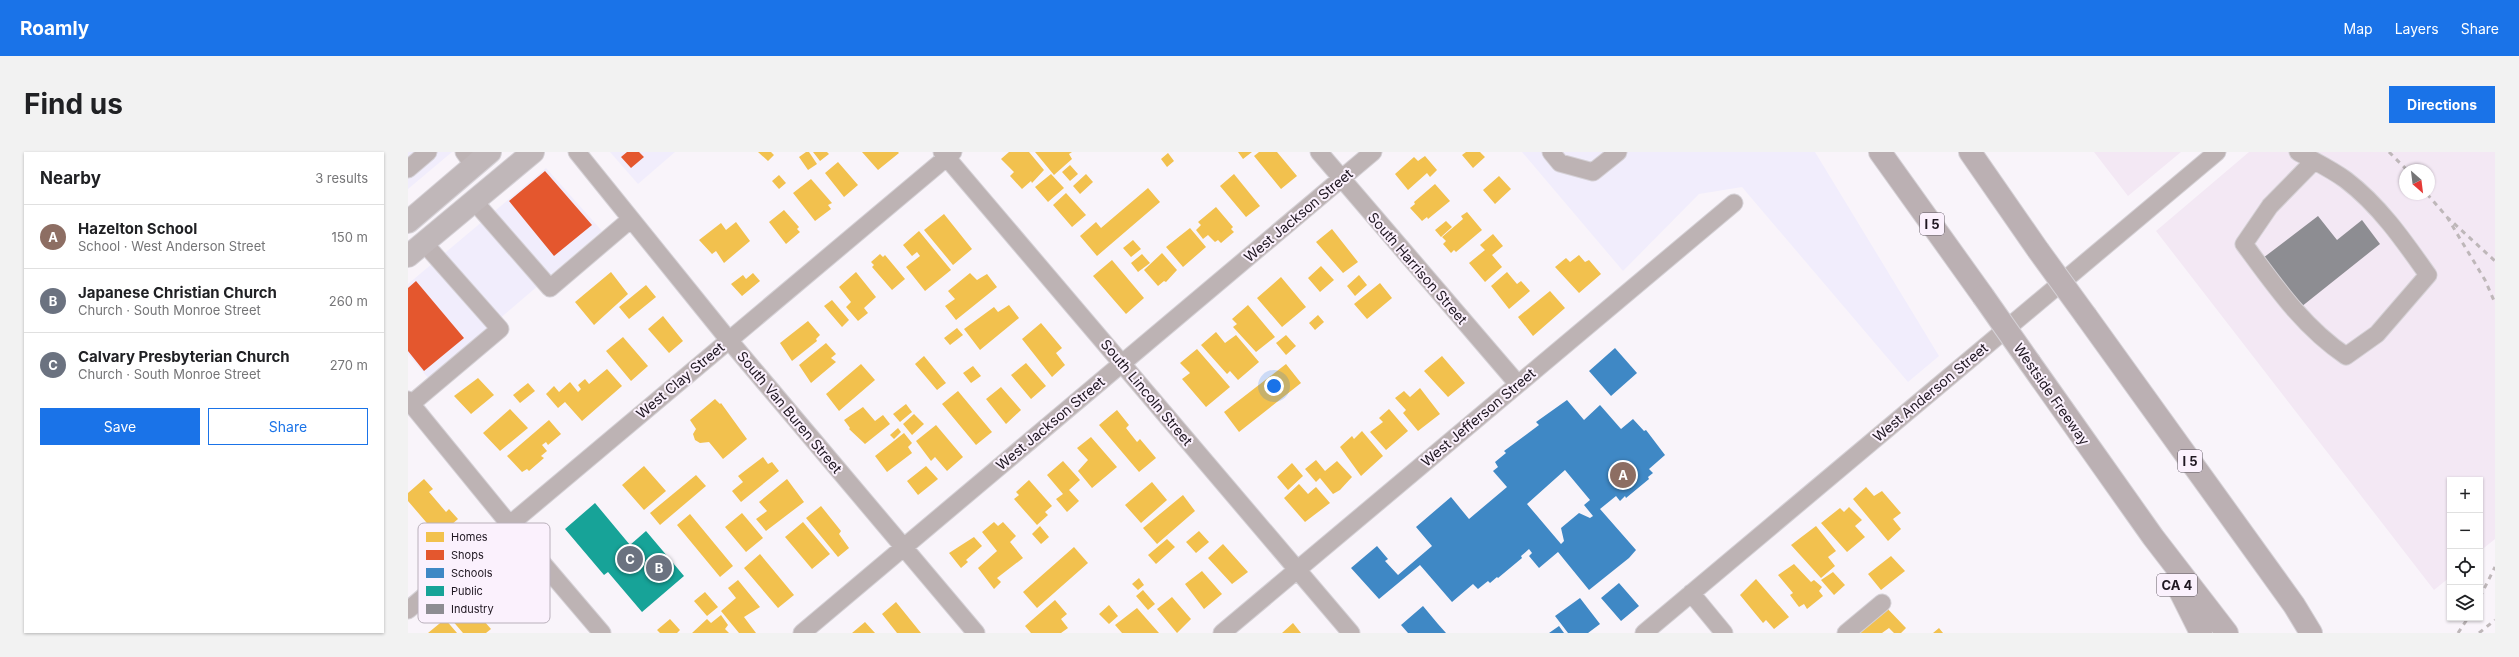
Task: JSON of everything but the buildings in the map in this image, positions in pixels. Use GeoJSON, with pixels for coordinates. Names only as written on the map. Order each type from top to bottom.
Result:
{"type":"FeatureCollection","features":[{"type":"Feature","properties":{"kind":"highway","name":"Westside Freeway"},"geometry":{"type":"LineString","coordinates":[[1880,152],[2153,537],[2227,633]]}},
{"type":"Feature","properties":{"kind":"highway","name":"I 5"},"geometry":{"type":"LineString","coordinates":[[1970,152],[2038,250],[2294,605],[2311,633]]}},
{"type":"Feature","properties":{"kind":"highway","name":"CA 4"},"geometry":{"type":"LineString","coordinates":[[2153,537],[2201,633]]}},
{"type":"Feature","properties":{"kind":"highway"},"geometry":{"type":"LineString","coordinates":[[2294,605],[2318,633]]}},
{"type":"Feature","properties":{"kind":"main road"},"geometry":{"type":"LineString","coordinates":[[416,249],[533,152]]}},
{"type":"Feature","properties":{"kind":"main road"},"geometry":{"type":"LineString","coordinates":[[408,222],[476,157]]}},
{"type":"Feature","properties":{"kind":"street"},"geometry":{"type":"LineString","coordinates":[[408,169],[428,152]]}},
{"type":"Feature","properties":{"kind":"street","name":"South Van Buren Street"},"geometry":{"type":"LineString","coordinates":[[577,152],[728,339],[976,633]]}},
{"type":"Feature","properties":{"kind":"street","name":"South Harrison Street"},"geometry":{"type":"LineString","coordinates":[[1319,152],[1517,383]]}},
{"type":"Feature","properties":{"kind":"street","name":"West Jackson Street"},"geometry":{"type":"LineString","coordinates":[[802,633],[1373,152]]}},
{"type":"Feature","properties":{"kind":"street"},"geometry":{"type":"LineString","coordinates":[[1551,152],[1560,163],[1593,172],[1618,152]]}},
{"type":"Feature","properties":{"kind":"street","name":"West Anderson Street"},"geometry":{"type":"LineString","coordinates":[[1644,633],[2217,152]]}},
{"type":"Feature","properties":{"kind":"street"},"geometry":{"type":"LineString","coordinates":[[2298,152],[2314,161],[2346,180],[2394,226],[2428,275],[2377,334],[2346,356],[2326,343],[2283,298],[2244,244],[2270,206],[2314,161]]}},
{"type":"Feature","properties":{"kind":"street","name":"West Clay Street"},"geometry":{"type":"LineString","coordinates":[[512,523],[947,154]]}},
{"type":"Feature","properties":{"kind":"street","name":"South Lincoln Street"},"geometry":{"type":"LineString","coordinates":[[947,154],[1351,633]]}},
{"type":"Feature","properties":{"kind":"street"},"geometry":{"type":"LineString","coordinates":[[474,201],[550,288],[631,219]]}},
{"type":"Feature","properties":{"kind":"street","name":"West Jefferson Street"},"geometry":{"type":"LineString","coordinates":[[1222,633],[1517,383],[1734,203]]}},
{"type":"Feature","properties":{"kind":"street"},"geometry":{"type":"LineString","coordinates":[[416,249],[500,329],[409,402],[508,523]]}},
{"type":"Feature","properties":{"kind":"street"},"geometry":{"type":"LineString","coordinates":[[550,572],[602,633]]}},
{"type":"Feature","properties":{"kind":"street"},"geometry":{"type":"LineString","coordinates":[[1691,593],[1724,633]]}},
{"type":"Feature","properties":{"kind":"street","name":"West Clay Street"},"geometry":{"type":"LineString","coordinates":[[408,610],[418,602]]}},
{"type":"Feature","properties":{"kind":"street"},"geometry":{"type":"LineString","coordinates":[[1846,633],[1882,603]]}},
{"type":"Feature","properties":{"kind":"shaded area"},"geometry":{"type":"Polygon","coordinates":[[[408,152],[452,152],[408,189],[408,152]]]}},
{"type":"Feature","properties":{"kind":"shaded area"},"geometry":{"type":"Polygon","coordinates":[[[610,152],[675,152],[638,184],[610,152]]]}},
{"type":"Feature","properties":{"kind":"shaded area"},"geometry":{"type":"Polygon","coordinates":[[[1522,152],[1815,152],[1939,356],[1908,382],[1742,187],[1699,194],[1623,271],[1522,152]]]}},
{"type":"Feature","properties":{"kind":"shaded area"},"geometry":{"type":"Polygon","coordinates":[[[2094,152],[2181,152],[2128,196],[2094,152]]]}},
{"type":"Feature","properties":{"kind":"shaded area"},"geometry":{"type":"Polygon","coordinates":[[[2249,152],[2495,152],[2495,539],[2483,549],[2483,477],[2447,477],[2447,579],[2434,590],[2156,231],[2249,152]]]}},
{"type":"Feature","properties":{"kind":"shaded area"},"geometry":{"type":"Polygon","coordinates":[[[546,168],[602,231],[429,379],[408,354],[408,284],[546,168]]]}},
{"type":"Feature","properties":{"kind":"railway"},"geometry":{"type":"LineString","coordinates":[[2389,152],[2401,164]]}},
{"type":"Feature","properties":{"kind":"railway"},"geometry":{"type":"LineString","coordinates":[[2432,200],[2447,217],[2495,261]]}},
{"type":"Feature","properties":{"kind":"railway"},"geometry":{"type":"LineString","coordinates":[[2447,217],[2485,280],[2495,303]]}},
{"type":"Feature","properties":{"kind":"railway"},"geometry":{"type":"LineString","coordinates":[[2483,591],[2495,567]]}},
{"type":"Feature","properties":{"kind":"railway"},"geometry":{"type":"LineString","coordinates":[[2479,633],[2495,620]]}},
{"type":"Feature","properties":{"kind":"railway"},"geometry":{"type":"LineString","coordinates":[[2458,633],[2466,621]]}},
{"type":"Feature","properties":{"kind":"place","name":"Hazelton School"},"geometry":{"type":"Point","coordinates":[1623,475]}},
{"type":"Feature","properties":{"kind":"place","name":"Calvary Presbyterian Church"},"geometry":{"type":"Point","coordinates":[630,559]}},
{"type":"Feature","properties":{"kind":"place","name":"Japanese Christian Church"},"geometry":{"type":"Point","coordinates":[659,568]}}]}
